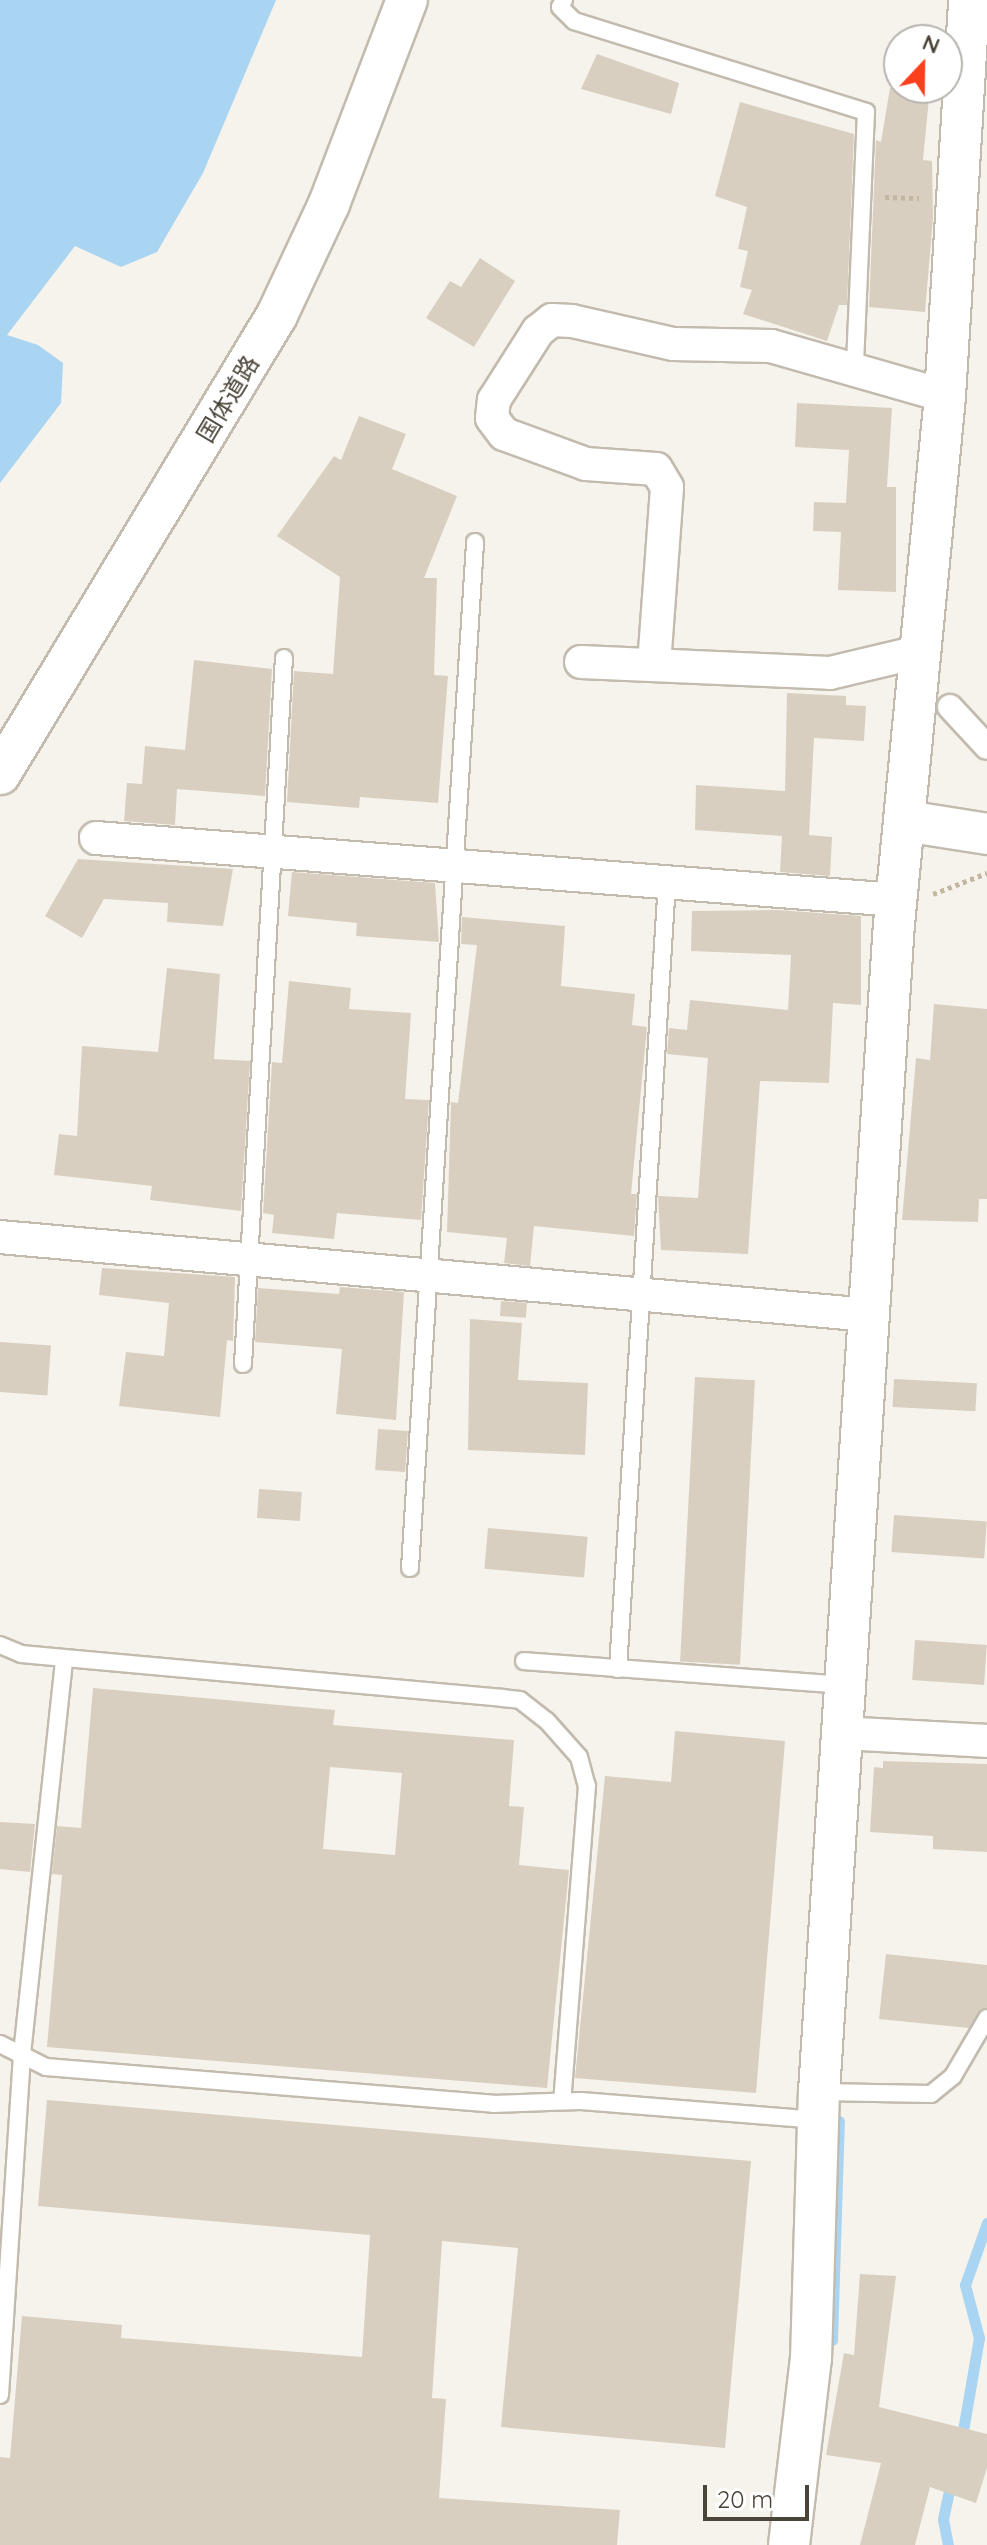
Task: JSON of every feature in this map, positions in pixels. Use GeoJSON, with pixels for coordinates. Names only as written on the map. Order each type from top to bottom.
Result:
{"type":"FeatureCollection","features":[{"type":"Feature","properties":{"kind":"street","name":"国体道路"},"geometry":{"type":"LineString","coordinates":[[0,774],[277,315],[329,204],[407,0]]}},
{"type":"Feature","properties":{"kind":"street"},"geometry":{"type":"LineString","coordinates":[[789,2545],[811,2359],[818,2106],[843,1685],[868,1315],[912,898],[905,821],[945,396],[969,0]]}},
{"type":"Feature","properties":{"kind":"street"},"geometry":{"type":"LineString","coordinates":[[654,665],[667,487],[656,469],[586,464],[504,434],[492,418],[494,400],[538,331],[552,320],[572,321],[673,344],[771,346],[945,396]]}},
{"type":"Feature","properties":{"kind":"street"},"geometry":{"type":"LineString","coordinates":[[581,662],[830,673],[922,651]]}},
{"type":"Feature","properties":{"kind":"street"},"geometry":{"type":"LineString","coordinates":[[950,707],[987,747]]}},
{"type":"Feature","properties":{"kind":"street"},"geometry":{"type":"LineString","coordinates":[[905,821],[987,834]]}},
{"type":"Feature","properties":{"kind":"street"},"geometry":{"type":"LineString","coordinates":[[96,838],[454,868],[912,898]]}},
{"type":"Feature","properties":{"kind":"street"},"geometry":{"type":"LineString","coordinates":[[0,1237],[868,1315]]}},
{"type":"Feature","properties":{"kind":"street"},"geometry":{"type":"LineString","coordinates":[[841,1733],[987,1741]]}},
{"type":"Feature","properties":{"kind":"lane"},"geometry":{"type":"LineString","coordinates":[[564,0],[560,7],[574,21],[866,112],[855,368]]}},
{"type":"Feature","properties":{"kind":"lane"},"geometry":{"type":"LineString","coordinates":[[410,1568],[475,542]]}},
{"type":"Feature","properties":{"kind":"lane"},"geometry":{"type":"LineString","coordinates":[[243,1364],[252,1258],[270,854],[284,658]]}},
{"type":"Feature","properties":{"kind":"lane"},"geometry":{"type":"LineString","coordinates":[[618,1669],[644,1294],[667,882]]}},
{"type":"Feature","properties":{"kind":"lane"},"geometry":{"type":"LineString","coordinates":[[0,1645],[64,1658],[520,1700],[547,1721],[579,1757],[587,1786],[562,2101]]}},
{"type":"Feature","properties":{"kind":"lane"},"geometry":{"type":"LineString","coordinates":[[0,2395],[22,2054],[64,1658]]}},
{"type":"Feature","properties":{"kind":"lane"},"geometry":{"type":"LineString","coordinates":[[524,1661],[843,1685]]}},
{"type":"Feature","properties":{"kind":"lane"},"geometry":{"type":"LineString","coordinates":[[0,2044],[46,2067],[493,2104],[562,2101],[818,2106],[931,2094],[953,2076],[987,2018]]}},
{"type":"Feature","properties":{"kind":"path"},"geometry":{"type":"LineString","coordinates":[[862,195],[956,200]]}},
{"type":"Feature","properties":{"kind":"path"},"geometry":{"type":"LineString","coordinates":[[912,898],[987,873]]}},
{"type":"Feature","properties":{"kind":"water"},"geometry":{"type":"Polygon","coordinates":[[[0,0],[276,0],[203,173],[157,252],[121,267],[75,246],[7,335],[38,345],[63,363],[61,403],[0,483],[0,0]]]}},
{"type":"Feature","properties":{"kind":"building"},"geometry":{"type":"Polygon","coordinates":[[[597,54],[679,83],[671,114],[581,89],[597,54]]]}},
{"type":"Feature","properties":{"kind":"building"},"geometry":{"type":"Polygon","coordinates":[[[740,102],[854,134],[847,305],[839,305],[827,341],[743,314],[752,290],[740,287],[748,251],[738,249],[747,207],[715,196],[740,102]]]}},
{"type":"Feature","properties":{"kind":"building"},"geometry":{"type":"Polygon","coordinates":[[[887,104],[928,104],[923,160],[932,161],[933,218],[925,312],[869,307],[876,140],[881,142],[887,104]]]}},
{"type":"Feature","properties":{"kind":"building"},"geometry":{"type":"Polygon","coordinates":[[[480,258],[515,281],[474,347],[426,318],[450,281],[461,287],[480,258]]]}},
{"type":"Feature","properties":{"kind":"building"},"geometry":{"type":"Polygon","coordinates":[[[797,403],[892,408],[887,487],[896,487],[896,592],[838,590],[841,532],[813,531],[814,502],[846,503],[849,450],[795,447],[797,403]]]}},
{"type":"Feature","properties":{"kind":"building"},"geometry":{"type":"Polygon","coordinates":[[[359,416],[406,434],[392,469],[457,496],[424,578],[437,578],[434,675],[448,676],[438,803],[360,797],[359,808],[287,802],[294,671],[333,674],[340,577],[277,536],[334,456],[341,460],[359,416]]]}},
{"type":"Feature","properties":{"kind":"building"},"geometry":{"type":"Polygon","coordinates":[[[194,660],[272,669],[265,796],[177,789],[175,825],[124,821],[127,783],[142,784],[145,746],[185,750],[194,660]]]}},
{"type":"Feature","properties":{"kind":"building"},"geometry":{"type":"Polygon","coordinates":[[[787,693],[846,696],[846,705],[866,706],[864,741],[814,738],[809,835],[832,837],[830,876],[780,872],[782,836],[695,830],[696,785],[785,791],[787,693]]]}},
{"type":"Feature","properties":{"kind":"building"},"geometry":{"type":"Polygon","coordinates":[[[78,859],[233,869],[223,926],[167,922],[168,903],[104,899],[82,938],[45,916],[78,859]]]}},
{"type":"Feature","properties":{"kind":"building"},"geometry":{"type":"Polygon","coordinates":[[[292,872],[435,883],[439,942],[356,936],[357,923],[288,916],[292,872]]]}},
{"type":"Feature","properties":{"kind":"building"},"geometry":{"type":"Polygon","coordinates":[[[778,910],[861,916],[861,1005],[833,1003],[829,1083],[760,1081],[748,1254],[661,1250],[658,1196],[698,1198],[708,1058],[667,1054],[669,1028],[687,1030],[690,1000],[788,1010],[791,955],[691,951],[692,911],[778,910]]]}},
{"type":"Feature","properties":{"kind":"building"},"geometry":{"type":"Polygon","coordinates":[[[462,917],[565,926],[561,986],[635,994],[632,1025],[647,1027],[631,1194],[637,1194],[634,1236],[534,1226],[530,1266],[504,1263],[507,1238],[447,1232],[451,1102],[458,1103],[477,945],[461,944],[462,917]]]}},
{"type":"Feature","properties":{"kind":"building"},"geometry":{"type":"Polygon","coordinates":[[[167,968],[220,974],[214,1059],[250,1061],[241,1211],[150,1200],[152,1186],[54,1175],[59,1134],[77,1136],[82,1046],[158,1052],[167,968]]]}},
{"type":"Feature","properties":{"kind":"building"},"geometry":{"type":"Polygon","coordinates":[[[289,981],[351,988],[349,1009],[411,1013],[405,1099],[429,1100],[421,1220],[337,1213],[334,1239],[272,1233],[274,1215],[263,1213],[272,1062],[282,1063],[289,981]]]}},
{"type":"Feature","properties":{"kind":"building"},"geometry":{"type":"Polygon","coordinates":[[[934,1004],[987,1009],[987,1199],[979,1199],[978,1222],[902,1220],[916,1058],[930,1060],[934,1004]]]}},
{"type":"Feature","properties":{"kind":"building"},"geometry":{"type":"Polygon","coordinates":[[[102,1268],[235,1277],[233,1341],[227,1340],[220,1417],[119,1406],[126,1352],[164,1356],[169,1303],[99,1295],[102,1268]]]}},
{"type":"Feature","properties":{"kind":"building"},"geometry":{"type":"Polygon","coordinates":[[[340,1287],[404,1292],[396,1420],[336,1414],[342,1349],[255,1342],[258,1288],[339,1294],[340,1287]]]}},
{"type":"Feature","properties":{"kind":"building"},"geometry":{"type":"Polygon","coordinates":[[[501,1301],[527,1303],[526,1318],[500,1316],[501,1301]]]}},
{"type":"Feature","properties":{"kind":"building"},"geometry":{"type":"Polygon","coordinates":[[[470,1319],[522,1323],[518,1380],[588,1383],[585,1455],[468,1450],[470,1319]]]}},
{"type":"Feature","properties":{"kind":"building"},"geometry":{"type":"Polygon","coordinates":[[[0,1342],[51,1346],[47,1395],[0,1392],[0,1342]]]}},
{"type":"Feature","properties":{"kind":"building"},"geometry":{"type":"Polygon","coordinates":[[[695,1377],[755,1380],[740,1665],[680,1662],[695,1377]]]}},
{"type":"Feature","properties":{"kind":"building"},"geometry":{"type":"Polygon","coordinates":[[[894,1379],[977,1383],[975,1411],[893,1407],[894,1379]]]}},
{"type":"Feature","properties":{"kind":"building"},"geometry":{"type":"Polygon","coordinates":[[[378,1429],[408,1431],[405,1472],[375,1470],[378,1429]]]}},
{"type":"Feature","properties":{"kind":"building"},"geometry":{"type":"Polygon","coordinates":[[[259,1489],[302,1492],[300,1521],[257,1518],[259,1489]]]}},
{"type":"Feature","properties":{"kind":"building"},"geometry":{"type":"Polygon","coordinates":[[[894,1515],[987,1521],[984,1558],[891,1552],[894,1515]]]}},
{"type":"Feature","properties":{"kind":"building"},"geometry":{"type":"Polygon","coordinates":[[[488,1528],[588,1537],[584,1578],[484,1569],[488,1528]]]}},
{"type":"Feature","properties":{"kind":"building"},"geometry":{"type":"Polygon","coordinates":[[[915,1640],[987,1645],[984,1685],[912,1680],[915,1640]]]}},
{"type":"Feature","properties":{"kind":"building"},"geometry":{"type":"Polygon","coordinates":[[[93,1688],[335,1710],[333,1725],[514,1740],[509,1806],[524,1807],[519,1865],[569,1870],[547,2088],[47,2047],[62,1875],[52,1874],[57,1826],[81,1828],[93,1688]],[[330,1767],[323,1849],[395,1855],[402,1773],[330,1767]]]}},
{"type":"Feature","properties":{"kind":"building"},"geometry":{"type":"Polygon","coordinates":[[[675,1731],[785,1741],[756,2093],[575,2078],[605,1776],[671,1782],[675,1731]]]}},
{"type":"Feature","properties":{"kind":"building"},"geometry":{"type":"Polygon","coordinates":[[[883,1761],[987,1764],[987,1852],[933,1849],[933,1836],[870,1832],[874,1767],[883,1768],[883,1761]]]}},
{"type":"Feature","properties":{"kind":"building"},"geometry":{"type":"Polygon","coordinates":[[[0,1822],[35,1824],[30,1872],[0,1869],[0,1822]]]}},
{"type":"Feature","properties":{"kind":"building"},"geometry":{"type":"Polygon","coordinates":[[[886,1954],[987,1965],[987,2007],[969,2028],[879,2019],[886,1954]]]}},
{"type":"Feature","properties":{"kind":"building"},"geometry":{"type":"Polygon","coordinates":[[[47,2100],[751,2161],[725,2448],[501,2427],[518,2248],[442,2241],[432,2398],[446,2399],[439,2498],[620,2510],[617,2545],[0,2545],[0,2457],[10,2458],[22,2316],[122,2325],[121,2338],[362,2357],[370,2235],[38,2206],[47,2100]]]}},
{"type":"Feature","properties":{"kind":"building"},"geometry":{"type":"Polygon","coordinates":[[[860,2274],[896,2276],[879,2407],[987,2434],[987,2468],[976,2503],[930,2487],[915,2545],[860,2545],[881,2463],[826,2455],[844,2353],[854,2355],[860,2274]]]}},
{"type":"Feature","properties":{"kind":"waterway"},"geometry":{"type":"LineString","coordinates":[[832,2340],[839,2121]]}},
{"type":"Feature","properties":{"kind":"waterway"},"geometry":{"type":"LineString","coordinates":[[961,2442],[979,2338],[965,2285],[987,2223]]}},
{"type":"Feature","properties":{"kind":"waterway"},"geometry":{"type":"LineString","coordinates":[[948,2545],[943,2519],[951,2482]]}}]}
